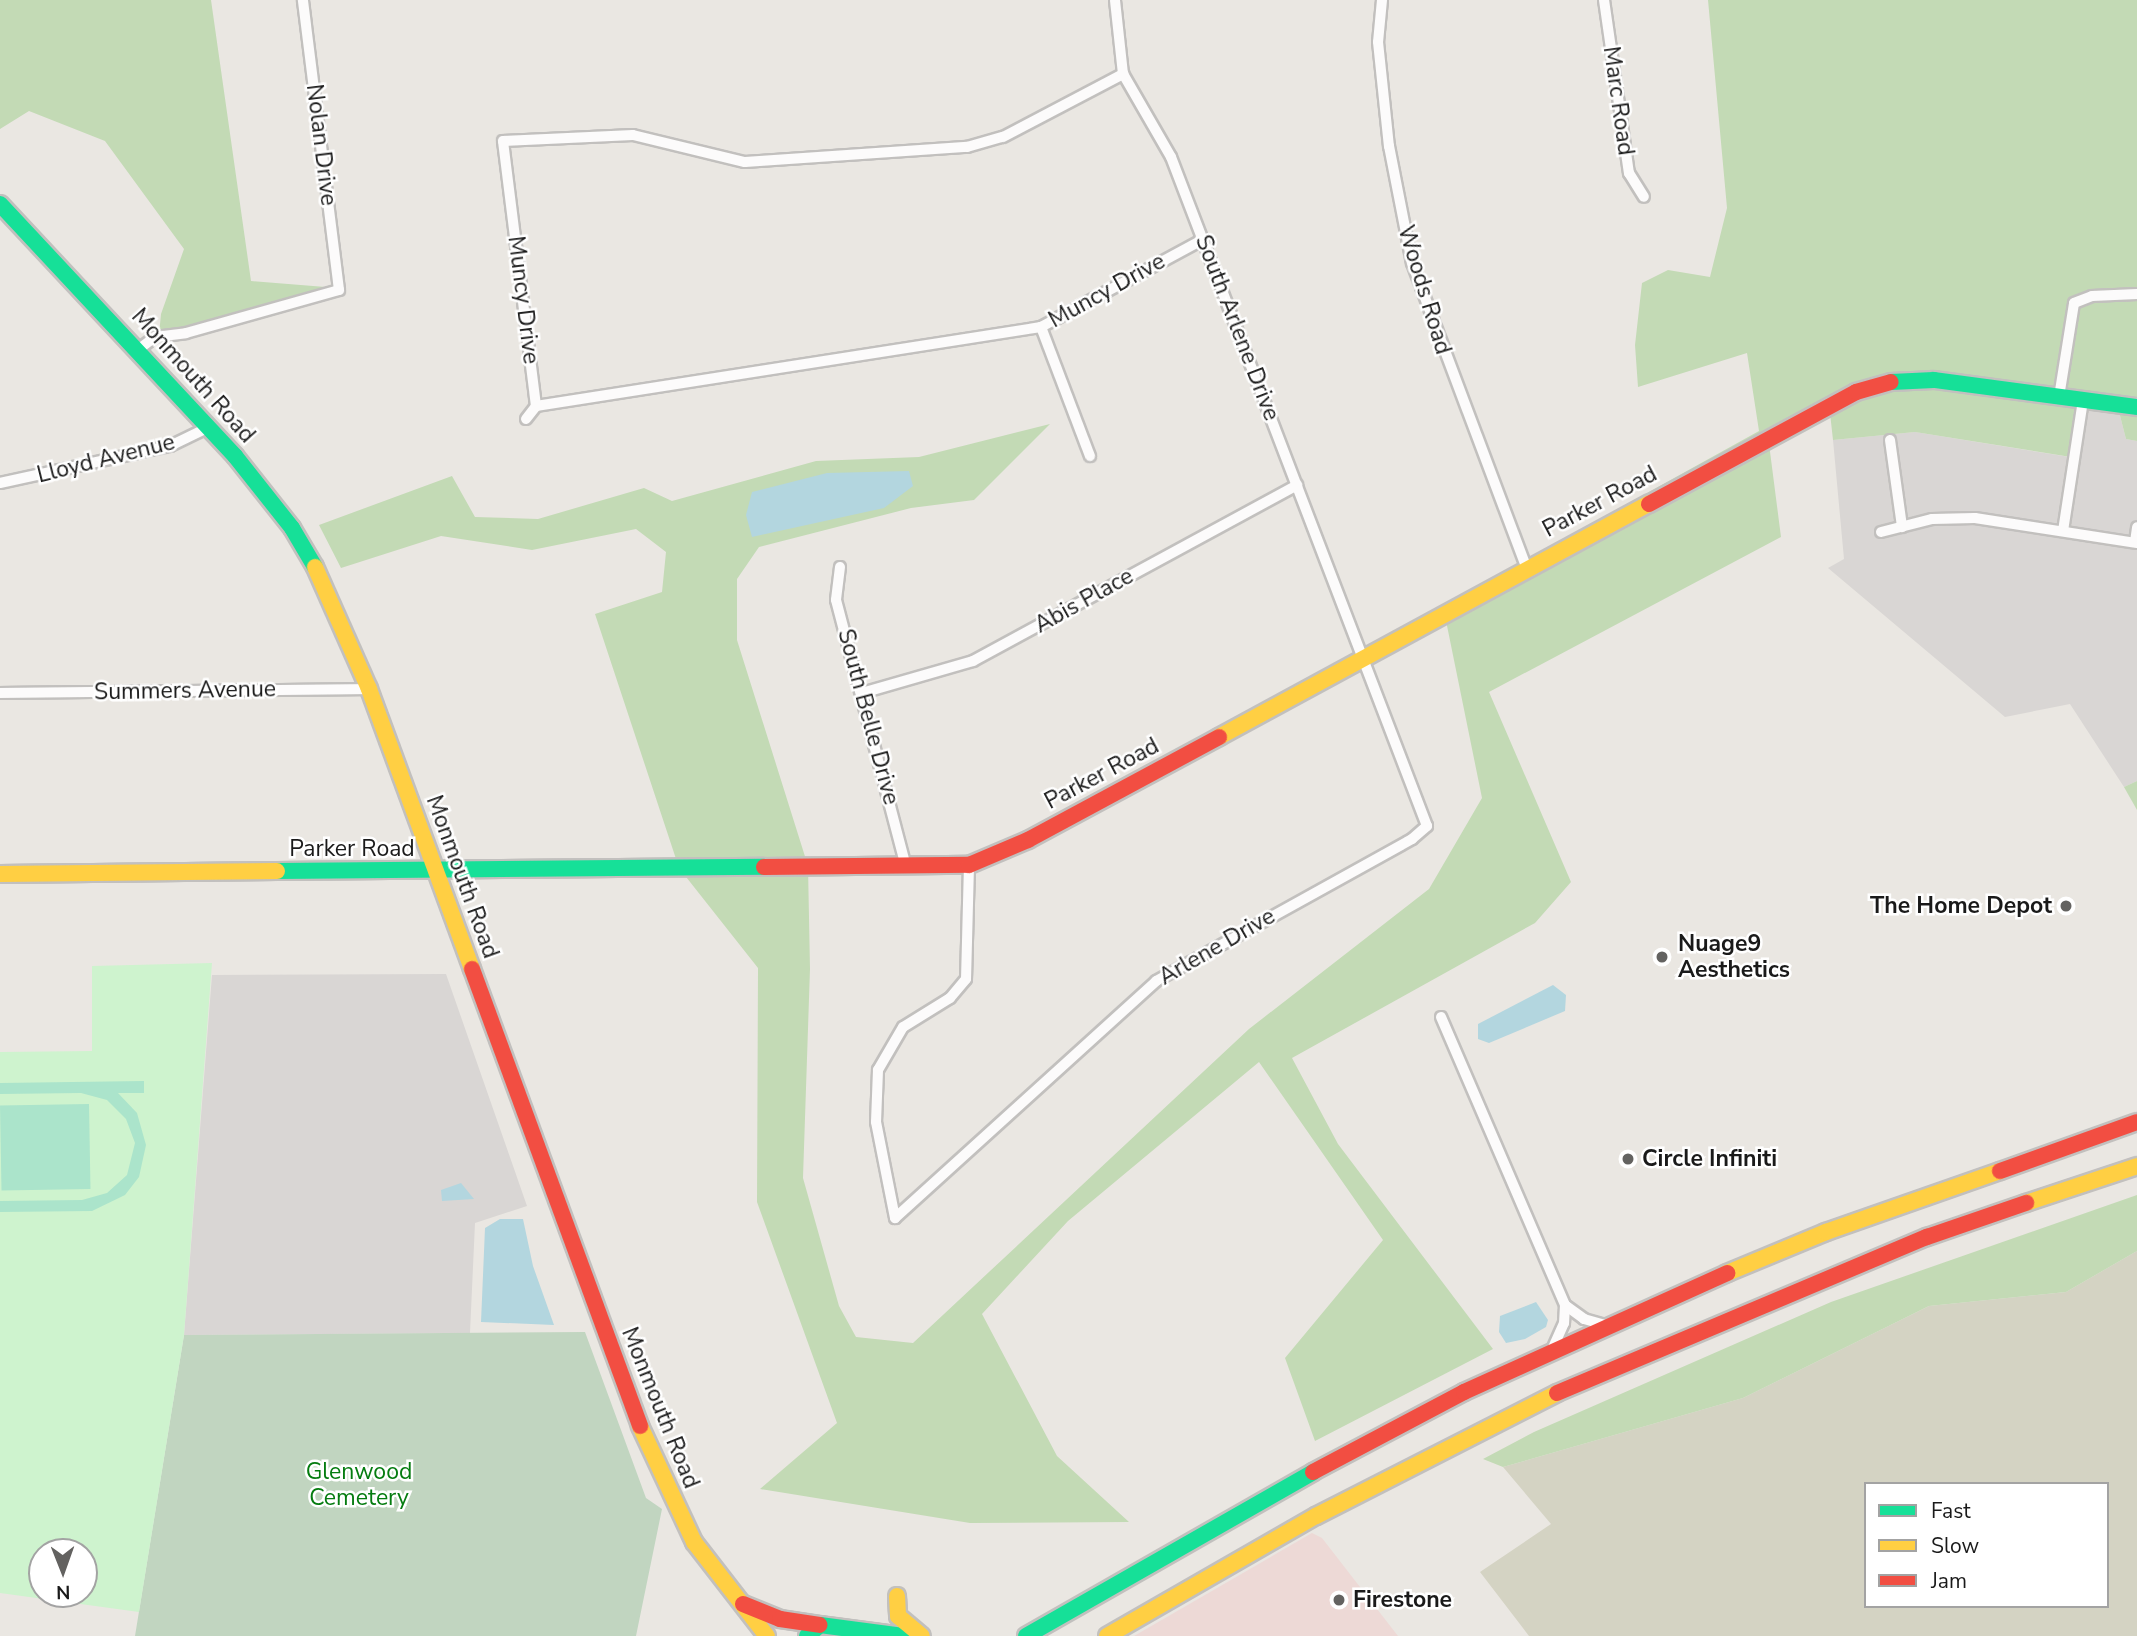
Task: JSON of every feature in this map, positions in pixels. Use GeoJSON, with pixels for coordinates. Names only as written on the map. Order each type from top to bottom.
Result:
{"type":"FeatureCollection","features":[{"type":"Feature","properties":{"kind":"main road","name":"Monmouth Road"},"geometry":{"type":"LineString","coordinates":[[0,204],[139,349],[209,427],[292,528],[338,612],[369,689],[648,1449],[694,1542],[767,1636]]}},
{"type":"Feature","properties":{"kind":"main road","name":"Parker Road"},"geometry":{"type":"LineString","coordinates":[[0,874],[969,865],[1028,840],[1526,567],[1863,389],[1934,380],[2137,407]]}},
{"type":"Feature","properties":{"kind":"main road"},"geometry":{"type":"LineString","coordinates":[[1009,1636],[1031,1633],[1286,1485],[1608,1326],[1826,1232],[1998,1168],[2137,1122]]}},
{"type":"Feature","properties":{"kind":"main road"},"geometry":{"type":"LineString","coordinates":[[1107,1636],[1316,1516],[1574,1385],[1905,1245],[2137,1166]]}},
{"type":"Feature","properties":{"kind":"main road"},"geometry":{"type":"LineString","coordinates":[[897,1596],[898,1616],[922,1636]]}},
{"type":"Feature","properties":{"kind":"main road"},"geometry":{"type":"LineString","coordinates":[[743,1604],[813,1631],[903,1636]]}},
{"type":"Feature","properties":{"kind":"street","name":"Nolan Drive"},"geometry":{"type":"LineString","coordinates":[[139,349],[155,337],[186,333],[339,290],[303,0]]}},
{"type":"Feature","properties":{"kind":"street","name":"South Arlene Drive"},"geometry":{"type":"LineString","coordinates":[[1115,0],[1123,74],[1171,157],[1363,658]]}},
{"type":"Feature","properties":{"kind":"street","name":"Woods Road"},"geometry":{"type":"LineString","coordinates":[[1382,0],[1378,42],[1389,146],[1412,263],[1526,567]]}},
{"type":"Feature","properties":{"kind":"street","name":"Marc Road"},"geometry":{"type":"LineString","coordinates":[[1604,0],[1629,173],[1644,197]]}},
{"type":"Feature","properties":{"kind":"street"},"geometry":{"type":"LineString","coordinates":[[492,133],[503,141],[634,135],[744,162],[967,147],[1003,138],[1123,74]]}},
{"type":"Feature","properties":{"kind":"street","name":"Muncy Drive"},"geometry":{"type":"LineString","coordinates":[[503,141],[536,406],[1041,327],[1202,240]]}},
{"type":"Feature","properties":{"kind":"street"},"geometry":{"type":"LineString","coordinates":[[2059,397],[2074,303],[2092,296],[2137,294]]}},
{"type":"Feature","properties":{"kind":"street"},"geometry":{"type":"LineString","coordinates":[[1041,327],[1090,456]]}},
{"type":"Feature","properties":{"kind":"street"},"geometry":{"type":"LineString","coordinates":[[2063,530],[2083,400]]}},
{"type":"Feature","properties":{"kind":"street"},"geometry":{"type":"LineString","coordinates":[[526,419],[536,406]]}},
{"type":"Feature","properties":{"kind":"street","name":"Lloyd Avenue"},"geometry":{"type":"LineString","coordinates":[[0,483],[170,446],[209,427]]}},
{"type":"Feature","properties":{"kind":"street"},"geometry":{"type":"LineString","coordinates":[[1890,440],[1902,527]]}},
{"type":"Feature","properties":{"kind":"street","name":"Abis Place"},"geometry":{"type":"LineString","coordinates":[[862,693],[973,661],[1297,485]]}},
{"type":"Feature","properties":{"kind":"street"},"geometry":{"type":"LineString","coordinates":[[1881,532],[1932,519],[1975,518],[2136,543],[2137,527]]}},
{"type":"Feature","properties":{"kind":"street","name":"South Belle Drive"},"geometry":{"type":"LineString","coordinates":[[840,567],[836,600],[906,866]]}},
{"type":"Feature","properties":{"kind":"street","name":"Arlene Drive"},"geometry":{"type":"LineString","coordinates":[[969,865],[966,979],[950,998],[903,1027],[878,1070],[876,1122],[895,1219],[1156,981],[1423,832],[1427,823],[1424,811],[1363,658]]}},
{"type":"Feature","properties":{"kind":"street","name":"Summers Avenue"},"geometry":{"type":"LineString","coordinates":[[0,693],[369,689]]}},
{"type":"Feature","properties":{"kind":"street"},"geometry":{"type":"LineString","coordinates":[[1441,1017],[1565,1305],[1564,1323],[1552,1352]]}},
{"type":"Feature","properties":{"kind":"street"},"geometry":{"type":"LineString","coordinates":[[1565,1305],[1584,1319],[1608,1326]]}},
{"type":"Feature","properties":{"kind":"shaded area"},"geometry":{"type":"Polygon","coordinates":[[[2085,400],[2117,404],[2126,439],[2137,441],[2137,781],[2124,787],[2070,704],[2005,717],[1828,568],[1844,559],[1833,440],[1915,432],[2076,458],[2085,400]]]}},
{"type":"Feature","properties":{"kind":"shaded area"},"geometry":{"type":"Polygon","coordinates":[[[446,974],[527,1206],[475,1223],[470,1333],[184,1335],[212,975],[446,974]]]}},
{"type":"Feature","properties":{"kind":"shaded area"},"geometry":{"type":"Polygon","coordinates":[[[2137,1251],[2137,1636],[1529,1636],[1480,1572],[1551,1524],[1503,1467],[1743,1398],[1929,1306],[2066,1292],[2137,1251]]]}},
{"type":"Feature","properties":{"kind":"shaded area"},"geometry":{"type":"Polygon","coordinates":[[[1312,1533],[1322,1538],[1398,1636],[1134,1636],[1312,1533]]]}},
{"type":"Feature","properties":{"kind":"green space"},"geometry":{"type":"Polygon","coordinates":[[[0,0],[211,0],[251,281],[338,288],[159,335],[161,314],[184,249],[105,141],[29,111],[0,129],[0,0]]]}},
{"type":"Feature","properties":{"kind":"green space"},"geometry":{"type":"Polygon","coordinates":[[[1708,0],[2137,0],[2137,441],[2126,439],[2117,404],[2085,400],[2077,458],[1915,432],[1833,440],[1829,404],[1768,436],[1781,537],[1489,692],[1571,882],[1535,923],[1292,1058],[1338,1144],[1493,1349],[1315,1441],[1285,1358],[1383,1240],[1259,1062],[1068,1221],[982,1314],[1057,1456],[1129,1522],[970,1523],[760,1489],[837,1423],[757,1202],[758,968],[679,868],[595,614],[662,592],[666,552],[636,529],[532,550],[441,536],[341,568],[319,525],[452,476],[475,517],[538,519],[644,488],[672,501],[816,461],[919,457],[1050,424],[974,500],[911,508],[759,547],[737,579],[737,640],[808,866],[810,969],[803,1178],[839,1306],[856,1337],[913,1343],[1249,1029],[1429,889],[1482,798],[1443,606],[1759,431],[1747,353],[1638,387],[1635,345],[1642,283],[1668,270],[1710,277],[1727,208],[1708,0]]]}},
{"type":"Feature","properties":{"kind":"green space"},"geometry":{"type":"Polygon","coordinates":[[[2137,781],[2137,810],[2124,787],[2137,781]]]}},
{"type":"Feature","properties":{"kind":"green space"},"geometry":{"type":"Polygon","coordinates":[[[212,963],[184,1335],[139,1612],[98,1606],[98,1538],[28,1538],[28,1597],[0,1593],[0,1052],[92,1051],[92,966],[212,963]]]}},
{"type":"Feature","properties":{"kind":"green space"},"geometry":{"type":"Polygon","coordinates":[[[144,1081],[144,1093],[118,1093],[137,1113],[146,1145],[139,1177],[125,1195],[92,1211],[0,1212],[0,1201],[82,1200],[107,1193],[127,1175],[135,1143],[126,1119],[107,1100],[81,1093],[0,1094],[0,1083],[144,1081]]]}},
{"type":"Feature","properties":{"kind":"green space"},"geometry":{"type":"Polygon","coordinates":[[[89,1104],[90,1189],[1,1191],[0,1106],[89,1104]]]}},
{"type":"Feature","properties":{"kind":"green space"},"geometry":{"type":"Polygon","coordinates":[[[2137,1195],[2137,1251],[2066,1292],[1929,1306],[1743,1398],[1503,1467],[1483,1459],[1534,1432],[1831,1302],[2137,1195]]]}},
{"type":"Feature","properties":{"kind":"green space","name":"Glenwood Cemetery"},"geometry":{"type":"Polygon","coordinates":[[[585,1332],[646,1498],[662,1509],[636,1636],[135,1636],[184,1335],[585,1332]]]}},
{"type":"Feature","properties":{"kind":"water"},"geometry":{"type":"Polygon","coordinates":[[[909,471],[913,486],[884,508],[752,537],[746,515],[752,492],[827,473],[909,471]]]}},
{"type":"Feature","properties":{"kind":"water"},"geometry":{"type":"Polygon","coordinates":[[[1553,985],[1566,995],[1565,1011],[1489,1043],[1478,1039],[1478,1024],[1553,985]]]}},
{"type":"Feature","properties":{"kind":"water"},"geometry":{"type":"Polygon","coordinates":[[[461,1183],[474,1199],[442,1201],[441,1190],[461,1183]]]}},
{"type":"Feature","properties":{"kind":"water"},"geometry":{"type":"Polygon","coordinates":[[[500,1219],[523,1219],[533,1266],[554,1325],[481,1322],[485,1228],[500,1219]]]}},
{"type":"Feature","properties":{"kind":"water"},"geometry":{"type":"Polygon","coordinates":[[[1536,1302],[1548,1320],[1546,1327],[1525,1339],[1506,1343],[1499,1332],[1500,1316],[1536,1302]]]}},
{"type":"Feature","properties":{"kind":"traffic: fast"},"geometry":{"type":"LineString","coordinates":[[0,204],[235,456],[292,528],[315,567]]}},
{"type":"Feature","properties":{"kind":"traffic: fast"},"geometry":{"type":"LineString","coordinates":[[1891,382],[1934,380],[2137,407]]}},
{"type":"Feature","properties":{"kind":"traffic: fast"},"geometry":{"type":"LineString","coordinates":[[277,871],[764,867]]}},
{"type":"Feature","properties":{"kind":"traffic: fast"},"geometry":{"type":"LineString","coordinates":[[1026,1636],[1313,1472]]}},
{"type":"Feature","properties":{"kind":"traffic: fast"},"geometry":{"type":"LineString","coordinates":[[807,1636],[820,1625],[903,1636]]}},
{"type":"Feature","properties":{"kind":"traffic: slow"},"geometry":{"type":"LineString","coordinates":[[1219,737],[1649,504]]}},
{"type":"Feature","properties":{"kind":"traffic: slow"},"geometry":{"type":"LineString","coordinates":[[315,567],[369,689],[472,969]]}},
{"type":"Feature","properties":{"kind":"traffic: slow"},"geometry":{"type":"LineString","coordinates":[[0,874],[277,871]]}},
{"type":"Feature","properties":{"kind":"traffic: slow"},"geometry":{"type":"LineString","coordinates":[[2026,1203],[2137,1166]]}},
{"type":"Feature","properties":{"kind":"traffic: slow"},"geometry":{"type":"LineString","coordinates":[[1727,1273],[1826,1232],[2000,1171]]}},
{"type":"Feature","properties":{"kind":"traffic: slow"},"geometry":{"type":"LineString","coordinates":[[1107,1636],[1316,1516],[1557,1393]]}},
{"type":"Feature","properties":{"kind":"traffic: slow"},"geometry":{"type":"LineString","coordinates":[[640,1426],[694,1542],[767,1636]]}},
{"type":"Feature","properties":{"kind":"traffic: slow"},"geometry":{"type":"LineString","coordinates":[[897,1596],[898,1616],[922,1636]]}},
{"type":"Feature","properties":{"kind":"traffic: jam"},"geometry":{"type":"LineString","coordinates":[[1649,504],[1856,392],[1891,382]]}},
{"type":"Feature","properties":{"kind":"traffic: jam"},"geometry":{"type":"LineString","coordinates":[[764,867],[969,865],[1028,840],[1219,737]]}},
{"type":"Feature","properties":{"kind":"traffic: jam"},"geometry":{"type":"LineString","coordinates":[[472,969],[640,1426]]}},
{"type":"Feature","properties":{"kind":"traffic: jam"},"geometry":{"type":"LineString","coordinates":[[2000,1171],[2137,1122]]}},
{"type":"Feature","properties":{"kind":"traffic: jam"},"geometry":{"type":"LineString","coordinates":[[1557,1393],[1927,1237],[2026,1203]]}},
{"type":"Feature","properties":{"kind":"traffic: jam"},"geometry":{"type":"LineString","coordinates":[[1313,1472],[1464,1392],[1727,1273]]}},
{"type":"Feature","properties":{"kind":"traffic: jam"},"geometry":{"type":"LineString","coordinates":[[743,1604],[780,1619],[820,1625]]}},
{"type":"Feature","properties":{"kind":"place","name":"The Home Depot"},"geometry":{"type":"Point","coordinates":[2066,906]}},
{"type":"Feature","properties":{"kind":"place","name":"Nuage9 Aesthetics"},"geometry":{"type":"Point","coordinates":[1662,957]}},
{"type":"Feature","properties":{"kind":"place","name":"Circle Infiniti"},"geometry":{"type":"Point","coordinates":[1628,1159]}},
{"type":"Feature","properties":{"kind":"place","name":"Firestone"},"geometry":{"type":"Point","coordinates":[1339,1600]}}]}
